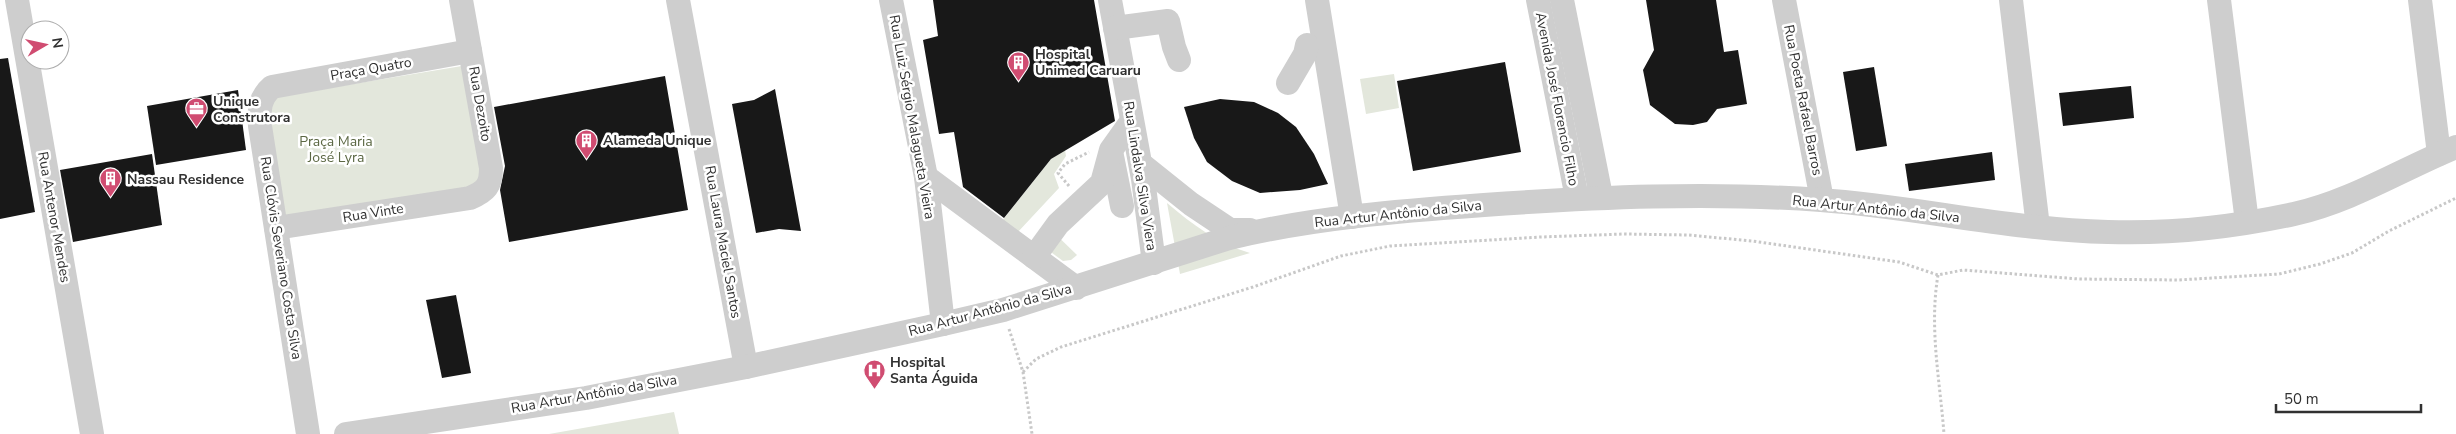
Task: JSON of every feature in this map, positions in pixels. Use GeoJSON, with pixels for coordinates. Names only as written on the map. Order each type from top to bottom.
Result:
{"type":"FeatureCollection","features":[{"type":"Feature","properties":{"kind":"street","name":"Rua Antenor Mendes"},"geometry":{"type":"LineString","coordinates":[[17,0],[92,434]]}},
{"type":"Feature","properties":{"kind":"street","name":"Rua Dezoito"},"geometry":{"type":"LineString","coordinates":[[461,0],[491,168],[491,180],[487,189],[470,198]]}},
{"type":"Feature","properties":{"kind":"street","name":"Rua Laura Maciel Santos"},"geometry":{"type":"LineString","coordinates":[[678,0],[746,366]]}},
{"type":"Feature","properties":{"kind":"street","name":"Rua Luiz Sérgio Malagueta Vieira"},"geometry":{"type":"LineString","coordinates":[[891,0],[926,176],[943,324]]}},
{"type":"Feature","properties":{"kind":"street","name":"Rua Lindalva Silva Viera"},"geometry":{"type":"LineString","coordinates":[[1110,0],[1131,122],[1141,164],[1154,263]]}},
{"type":"Feature","properties":{"kind":"street"},"geometry":{"type":"LineString","coordinates":[[1317,0],[1352,216]]}},
{"type":"Feature","properties":{"kind":"street","name":"Avenida José Florencio Filho"},"geometry":{"type":"LineString","coordinates":[[1538,0],[1577,198]]}},
{"type":"Feature","properties":{"kind":"street","name":"Avenida José Florencio Filho"},"geometry":{"type":"LineString","coordinates":[[1562,0],[1601,196]]}},
{"type":"Feature","properties":{"kind":"street","name":"Rua Poeta Rafael Barros"},"geometry":{"type":"LineString","coordinates":[[1784,0],[1822,200]]}},
{"type":"Feature","properties":{"kind":"street"},"geometry":{"type":"LineString","coordinates":[[2011,0],[2038,227]]}},
{"type":"Feature","properties":{"kind":"street"},"geometry":{"type":"LineString","coordinates":[[2219,0],[2247,222]]}},
{"type":"Feature","properties":{"kind":"street"},"geometry":{"type":"LineString","coordinates":[[2420,0],[2447,150]]}},
{"type":"Feature","properties":{"kind":"street"},"geometry":{"type":"LineString","coordinates":[[1115,28],[1168,21],[1179,60]]}},
{"type":"Feature","properties":{"kind":"street"},"geometry":{"type":"LineString","coordinates":[[1288,83],[1305,54],[1307,45]]}},
{"type":"Feature","properties":{"kind":"street","name":"Praça Quatro"},"geometry":{"type":"LineString","coordinates":[[272,86],[470,51]]}},
{"type":"Feature","properties":{"kind":"street","name":"Rua Clóvis Severiano Costa Silva"},"geometry":{"type":"LineString","coordinates":[[272,86],[264,94],[259,108],[260,126],[308,434]]}},
{"type":"Feature","properties":{"kind":"street"},"geometry":{"type":"LineString","coordinates":[[1034,257],[1058,224],[1088,198],[1102,182],[1109,161],[1131,122]]}},
{"type":"Feature","properties":{"kind":"street","name":"Rua Artur Antônio da Silva"},"geometry":{"type":"LineString","coordinates":[[346,434],[586,398],[943,324],[1003,310],[1229,238],[1264,229],[1352,216],[1601,196],[1678,196],[1822,200],[2038,227],[2154,233],[2247,222],[2295,214],[2340,201],[2447,150]]}},
{"type":"Feature","properties":{"kind":"street"},"geometry":{"type":"LineString","coordinates":[[1109,161],[1122,206]]}},
{"type":"Feature","properties":{"kind":"street"},"geometry":{"type":"LineString","coordinates":[[1141,164],[1191,204],[1230,230],[1264,229]]}},
{"type":"Feature","properties":{"kind":"street"},"geometry":{"type":"LineString","coordinates":[[926,176],[1076,288]]}},
{"type":"Feature","properties":{"kind":"street","name":"Rua Vinte"},"geometry":{"type":"LineString","coordinates":[[276,228],[470,198]]}},
{"type":"Feature","properties":{"kind":"path"},"geometry":{"type":"LineString","coordinates":[[1088,198],[1065,183],[1058,173],[1065,164],[1086,152],[1094,152],[1109,161]]}},
{"type":"Feature","properties":{"kind":"path"},"geometry":{"type":"LineString","coordinates":[[1023,372],[1036,359],[1061,347],[1253,287],[1341,256],[1390,246],[1540,237],[1624,234],[1688,235],[1752,240],[1899,262],[1938,275],[1963,270],[2079,279],[2178,280],[2279,274],[2320,264],[2352,253],[2389,231],[2456,198]]}},
{"type":"Feature","properties":{"kind":"path"},"geometry":{"type":"LineString","coordinates":[[1938,275],[1934,300],[1934,341],[1944,434]]}},
{"type":"Feature","properties":{"kind":"path"},"geometry":{"type":"LineString","coordinates":[[1003,310],[1023,372],[1032,434]]}},
{"type":"Feature","properties":{"kind":"green space","name":"Praça Maria José Lyra"},"geometry":{"type":"Polygon","coordinates":[[[468,65],[490,184],[284,221],[262,99],[468,65]]]}},
{"type":"Feature","properties":{"kind":"green space"},"geometry":{"type":"Polygon","coordinates":[[[1394,74],[1399,108],[1366,114],[1360,79],[1394,74]]]}},
{"type":"Feature","properties":{"kind":"green space"},"geometry":{"type":"Polygon","coordinates":[[[1065,150],[1066,156],[1054,174],[1059,188],[1017,233],[1002,221],[1051,159],[1065,150]]]}},
{"type":"Feature","properties":{"kind":"green space"},"geometry":{"type":"Polygon","coordinates":[[[1167,203],[1186,219],[1216,239],[1250,253],[1180,274],[1167,203]]]}},
{"type":"Feature","properties":{"kind":"green space"},"geometry":{"type":"Polygon","coordinates":[[[1046,225],[1077,255],[1071,260],[1063,261],[1044,247],[1046,225]]]}},
{"type":"Feature","properties":{"kind":"green space"},"geometry":{"type":"Polygon","coordinates":[[[674,412],[679,434],[549,434],[674,412]]]}},
{"type":"Feature","properties":{"kind":"building","name":"Hospital Unimed Caruaru"},"geometry":{"type":"Polygon","coordinates":[[[933,0],[1094,0],[1115,121],[1051,159],[1004,218],[963,187],[954,132],[939,134],[923,40],[938,36],[933,0]]]}},
{"type":"Feature","properties":{"kind":"building"},"geometry":{"type":"Polygon","coordinates":[[[1646,0],[1716,0],[1724,52],[1738,50],[1747,104],[1717,109],[1707,122],[1693,125],[1675,124],[1650,105],[1643,70],[1654,50],[1646,0]]]}},
{"type":"Feature","properties":{"kind":"building"},"geometry":{"type":"Polygon","coordinates":[[[8,58],[35,212],[0,219],[0,59],[8,58]]]}},
{"type":"Feature","properties":{"kind":"building"},"geometry":{"type":"Polygon","coordinates":[[[1505,62],[1521,152],[1413,171],[1397,81],[1505,62]]]}},
{"type":"Feature","properties":{"kind":"building"},"geometry":{"type":"Polygon","coordinates":[[[1874,67],[1887,146],[1856,151],[1843,72],[1874,67]]]}},
{"type":"Feature","properties":{"kind":"building","name":"Alameda Unique"},"geometry":{"type":"Polygon","coordinates":[[[665,76],[688,210],[509,242],[500,190],[505,166],[494,107],[665,76]]]}},
{"type":"Feature","properties":{"kind":"building"},"geometry":{"type":"Polygon","coordinates":[[[2131,86],[2134,118],[2063,126],[2059,93],[2131,86]]]}},
{"type":"Feature","properties":{"kind":"building"},"geometry":{"type":"Polygon","coordinates":[[[775,89],[801,231],[779,229],[756,233],[732,104],[754,100],[775,89]]]}},
{"type":"Feature","properties":{"kind":"building","name":"Unique Construtora"},"geometry":{"type":"Polygon","coordinates":[[[238,90],[246,150],[156,165],[147,106],[238,90]]]}},
{"type":"Feature","properties":{"kind":"building"},"geometry":{"type":"Polygon","coordinates":[[[1220,99],[1254,102],[1278,113],[1296,127],[1314,154],[1328,184],[1300,190],[1260,193],[1232,181],[1207,162],[1194,138],[1184,107],[1220,99]]]}},
{"type":"Feature","properties":{"kind":"building"},"geometry":{"type":"Polygon","coordinates":[[[1992,152],[1995,180],[1909,191],[1905,164],[1992,152]]]}},
{"type":"Feature","properties":{"kind":"building","name":"Nassau Residence"},"geometry":{"type":"Polygon","coordinates":[[[152,154],[162,225],[73,242],[60,170],[152,154]]]}},
{"type":"Feature","properties":{"kind":"building"},"geometry":{"type":"Polygon","coordinates":[[[456,295],[471,373],[442,378],[426,300],[456,295]]]}},
{"type":"Feature","properties":{"kind":"place","name":"Hospital Unimed Caruaru"},"geometry":{"type":"Point","coordinates":[1019,81]}},
{"type":"Feature","properties":{"kind":"place","name":"Unique Construtora"},"geometry":{"type":"Point","coordinates":[197,128]}},
{"type":"Feature","properties":{"kind":"place","name":"Alameda Unique"},"geometry":{"type":"Point","coordinates":[587,159]}},
{"type":"Feature","properties":{"kind":"place","name":"Nassau Residence"},"geometry":{"type":"Point","coordinates":[111,198]}},
{"type":"Feature","properties":{"kind":"place","name":"Hospital Santa Águida"},"geometry":{"type":"Point","coordinates":[874,389]}}]}
